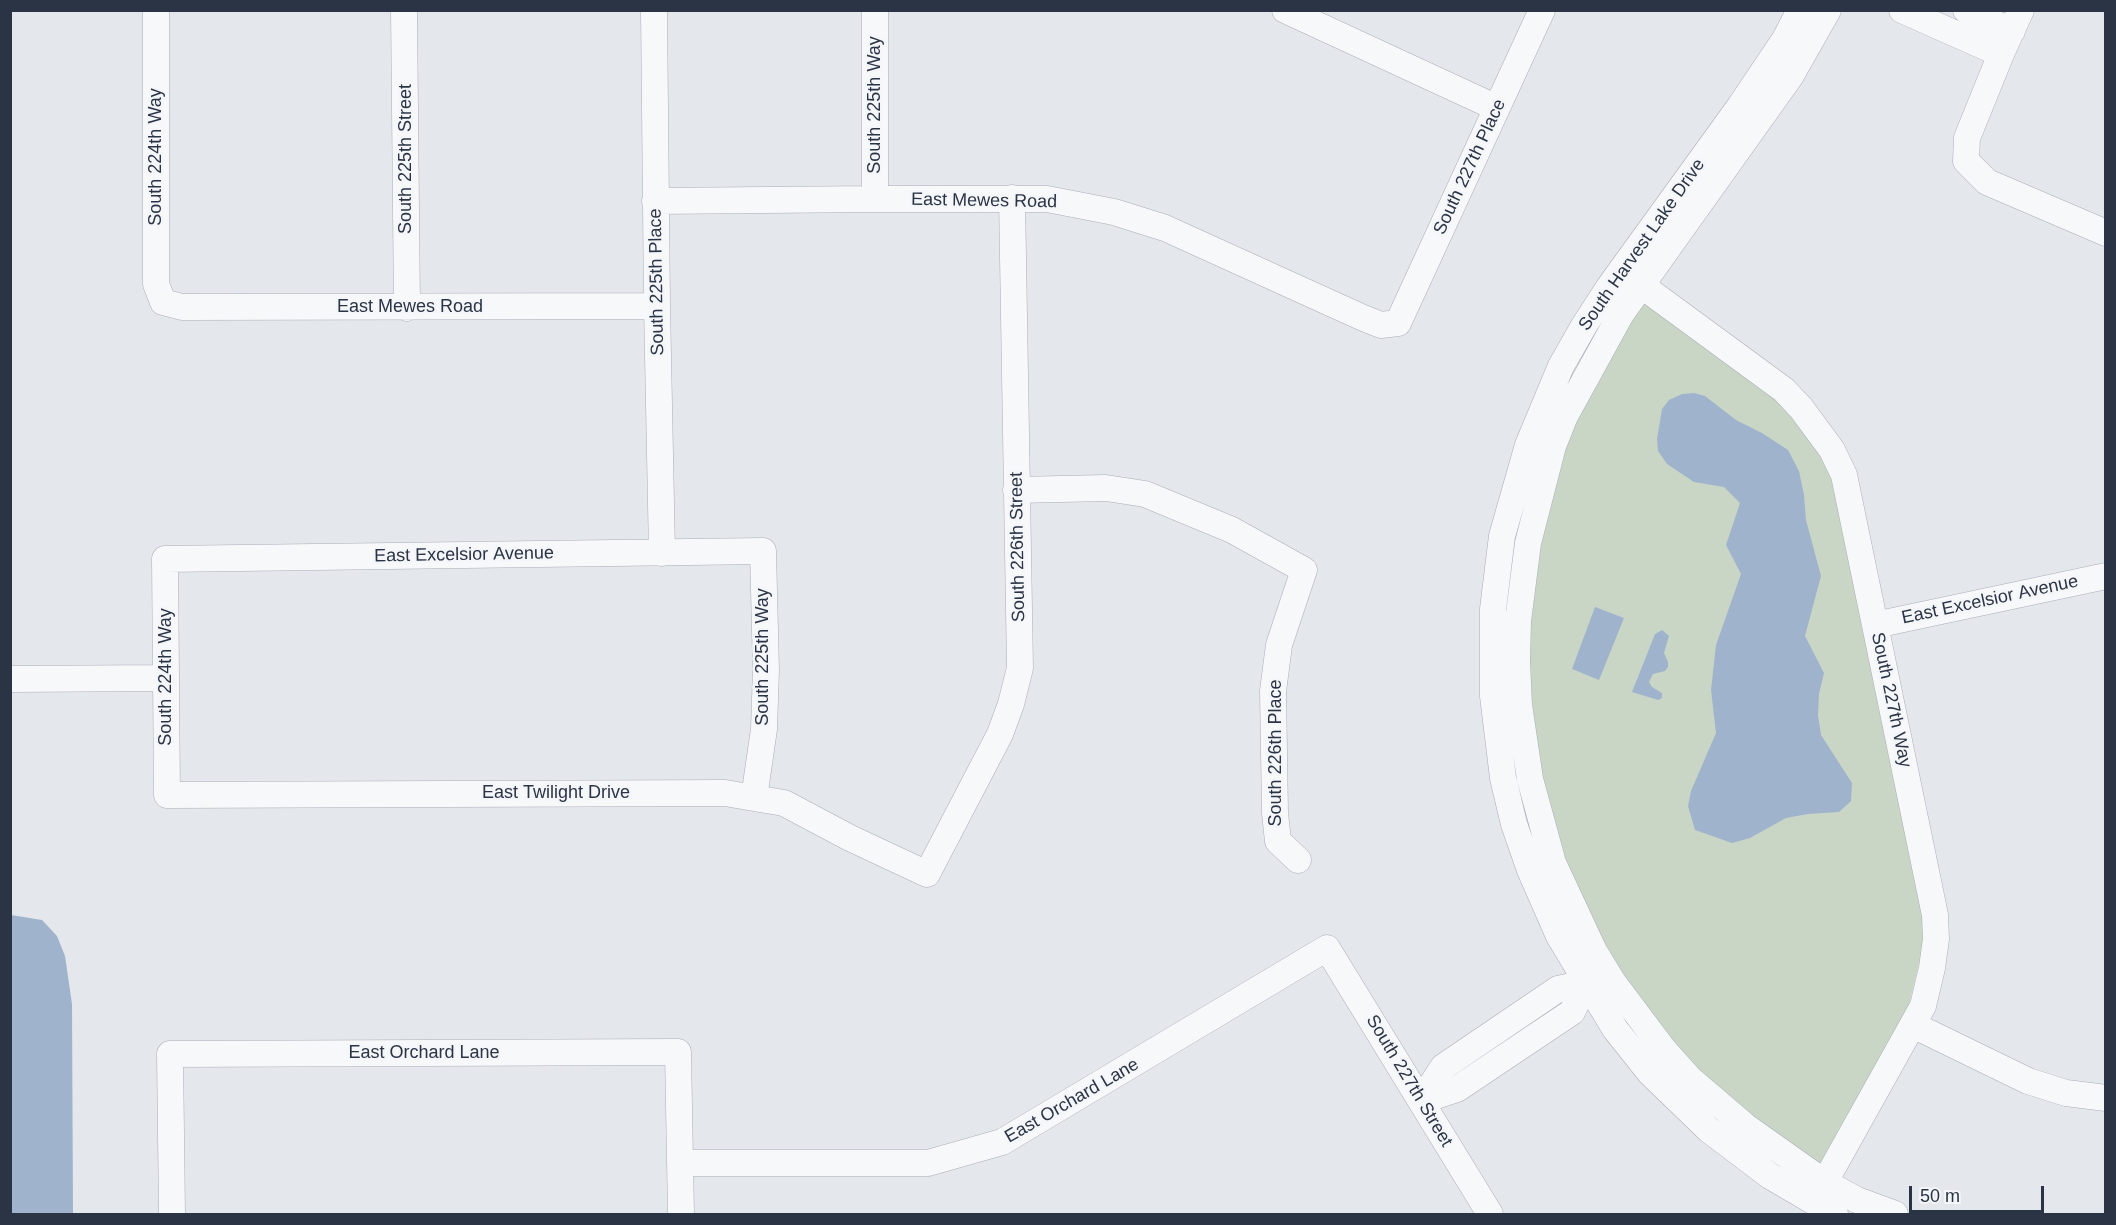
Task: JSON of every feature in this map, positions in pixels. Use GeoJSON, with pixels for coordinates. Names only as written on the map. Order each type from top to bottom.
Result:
{"type":"FeatureCollection","features":[{"type":"Feature","properties":{"kind":"street","name":"South 224th Way"},"geometry":{"type":"LineString","coordinates":[[156,10],[156,284],[163,302]]}},
{"type":"Feature","properties":{"kind":"street","name":"South 225th Street"},"geometry":{"type":"LineString","coordinates":[[404,10],[407,308]]}},
{"type":"Feature","properties":{"kind":"street","name":"South 225th Place"},"geometry":{"type":"LineString","coordinates":[[654,10],[655,201],[662,553]]}},
{"type":"Feature","properties":{"kind":"street","name":"South 225th Way"},"geometry":{"type":"LineString","coordinates":[[875,10],[875,199]]}},
{"type":"Feature","properties":{"kind":"street"},"geometry":{"type":"LineString","coordinates":[[1285,10],[1497,108]]}},
{"type":"Feature","properties":{"kind":"street","name":"South 227th Place"},"geometry":{"type":"LineString","coordinates":[[1398,323],[1542,10]]}},
{"type":"Feature","properties":{"kind":"street","name":"South Harvest Lake Drive"},"geometry":{"type":"LineString","coordinates":[[1800,10],[1785,39],[1740,106],[1584,324],[1561,366],[1528,445],[1502,536],[1493,609],[1492,696],[1501,769],[1511,812],[1530,870],[1559,936],[1690,1079],[1753,1133],[1824,1200],[1857,1200],[1894,1215]]}},
{"type":"Feature","properties":{"kind":"street","name":"South Harvest Lake Drive"},"geometry":{"type":"LineString","coordinates":[[1596,977],[1571,904],[1552,863],[1530,779],[1519,705],[1518,621],[1531,525],[1553,446],[1578,390],[1621,314],[1790,77],[1828,10]]}},
{"type":"Feature","properties":{"kind":"street"},"geometry":{"type":"LineString","coordinates":[[1902,10],[2001,54]]}},
{"type":"Feature","properties":{"kind":"street"},"geometry":{"type":"LineString","coordinates":[[1966,10],[2017,20],[1967,138],[1966,161],[1987,182],[2106,233]]}},
{"type":"Feature","properties":{"kind":"street","name":"South 226th Street"},"geometry":{"type":"LineString","coordinates":[[927,874],[1000,734],[1011,704],[1020,668],[1012,198]]}},
{"type":"Feature","properties":{"kind":"street","name":"East Mewes Road"},"geometry":{"type":"LineString","coordinates":[[655,201],[1047,199],[1114,212],[1165,228],[1381,325],[1398,323]]}},
{"type":"Feature","properties":{"kind":"street","name":"South 227th Way"},"geometry":{"type":"LineString","coordinates":[[1621,271],[1784,390],[1801,408],[1832,450],[1844,475],[1935,915],[1936,939],[1923,1006],[1824,1200]]}},
{"type":"Feature","properties":{"kind":"street","name":"East Mewes Road"},"geometry":{"type":"LineString","coordinates":[[163,302],[182,307],[657,306]]}},
{"type":"Feature","properties":{"kind":"street","name":"South 226th Place"},"geometry":{"type":"LineString","coordinates":[[1016,490],[1106,488],[1145,494],[1232,530],[1304,570],[1279,645],[1273,691],[1275,813],[1278,841],[1298,860]]}},
{"type":"Feature","properties":{"kind":"street","name":"South 225th Way"},"geometry":{"type":"LineString","coordinates":[[754,798],[764,729],[766,670],[763,551]]}},
{"type":"Feature","properties":{"kind":"street","name":"East Excelsior Avenue"},"geometry":{"type":"LineString","coordinates":[[165,559],[763,551]]}},
{"type":"Feature","properties":{"kind":"street","name":"South 224th Way"},"geometry":{"type":"LineString","coordinates":[[165,559],[167,795]]}},
{"type":"Feature","properties":{"kind":"street","name":"East Excelsior Avenue"},"geometry":{"type":"LineString","coordinates":[[1875,625],[2106,576]]}},
{"type":"Feature","properties":{"kind":"street"},"geometry":{"type":"LineString","coordinates":[[10,679],[166,678]]}},
{"type":"Feature","properties":{"kind":"street","name":"East Twilight Drive"},"geometry":{"type":"LineString","coordinates":[[167,795],[725,793],[784,803],[850,838],[927,874]]}},
{"type":"Feature","properties":{"kind":"street","name":"South 227th Street"},"geometry":{"type":"LineString","coordinates":[[1328,948],[1490,1215]]}},
{"type":"Feature","properties":{"kind":"street","name":"East Orchard Lane"},"geometry":{"type":"LineString","coordinates":[[172,1215],[170,1054],[678,1052],[680,1163],[928,1163],[1002,1142],[1328,948]]}},
{"type":"Feature","properties":{"kind":"street"},"geometry":{"type":"LineString","coordinates":[[1421,1101],[1443,1067],[1558,989],[1596,977]]}},
{"type":"Feature","properties":{"kind":"street"},"geometry":{"type":"LineString","coordinates":[[1421,1101],[1457,1089],[1572,1012],[1596,977]]}},
{"type":"Feature","properties":{"kind":"street"},"geometry":{"type":"LineString","coordinates":[[1913,1025],[2028,1081],[2066,1093],[2106,1098]]}},
{"type":"Feature","properties":{"kind":"street"},"geometry":{"type":"LineString","coordinates":[[1496,1031],[1512,1054]]}},
{"type":"Feature","properties":{"kind":"street"},"geometry":{"type":"LineString","coordinates":[[680,1163],[681,1215]]}},
{"type":"Feature","properties":{"kind":"green space"},"geometry":{"type":"Polygon","coordinates":[[[1642,297],[1784,401],[1835,474],[1929,922],[1906,1017],[1821,1170],[1710,1086],[1633,990],[1579,900],[1543,792],[1527,658],[1539,546],[1569,432],[1642,297]]]}},
{"type":"Feature","properties":{"kind":"water"},"geometry":{"type":"Polygon","coordinates":[[[1694,393],[1705,396],[1736,420],[1788,450],[1799,471],[1806,520],[1821,576],[1805,636],[1824,673],[1819,694],[1818,715],[1821,735],[1852,783],[1851,801],[1839,812],[1786,818],[1750,838],[1732,843],[1695,830],[1688,806],[1691,791],[1716,733],[1711,690],[1716,645],[1741,574],[1726,545],[1740,503],[1724,487],[1694,482],[1667,464],[1658,451],[1657,439],[1662,409],[1669,400],[1682,394],[1694,393]]]}},
{"type":"Feature","properties":{"kind":"water"},"geometry":{"type":"Polygon","coordinates":[[[1595,607],[1624,618],[1599,680],[1572,669],[1595,607]]]}},
{"type":"Feature","properties":{"kind":"water"},"geometry":{"type":"Polygon","coordinates":[[[1662,630],[1669,636],[1664,653],[1668,667],[1665,671],[1653,674],[1649,682],[1652,687],[1662,693],[1662,698],[1658,700],[1632,692],[1655,634],[1662,630]]]}},
{"type":"Feature","properties":{"kind":"water"},"geometry":{"type":"Polygon","coordinates":[[[11,915],[42,920],[57,936],[65,956],[72,1004],[73,1214],[11,1214],[11,915]]]}}]}
